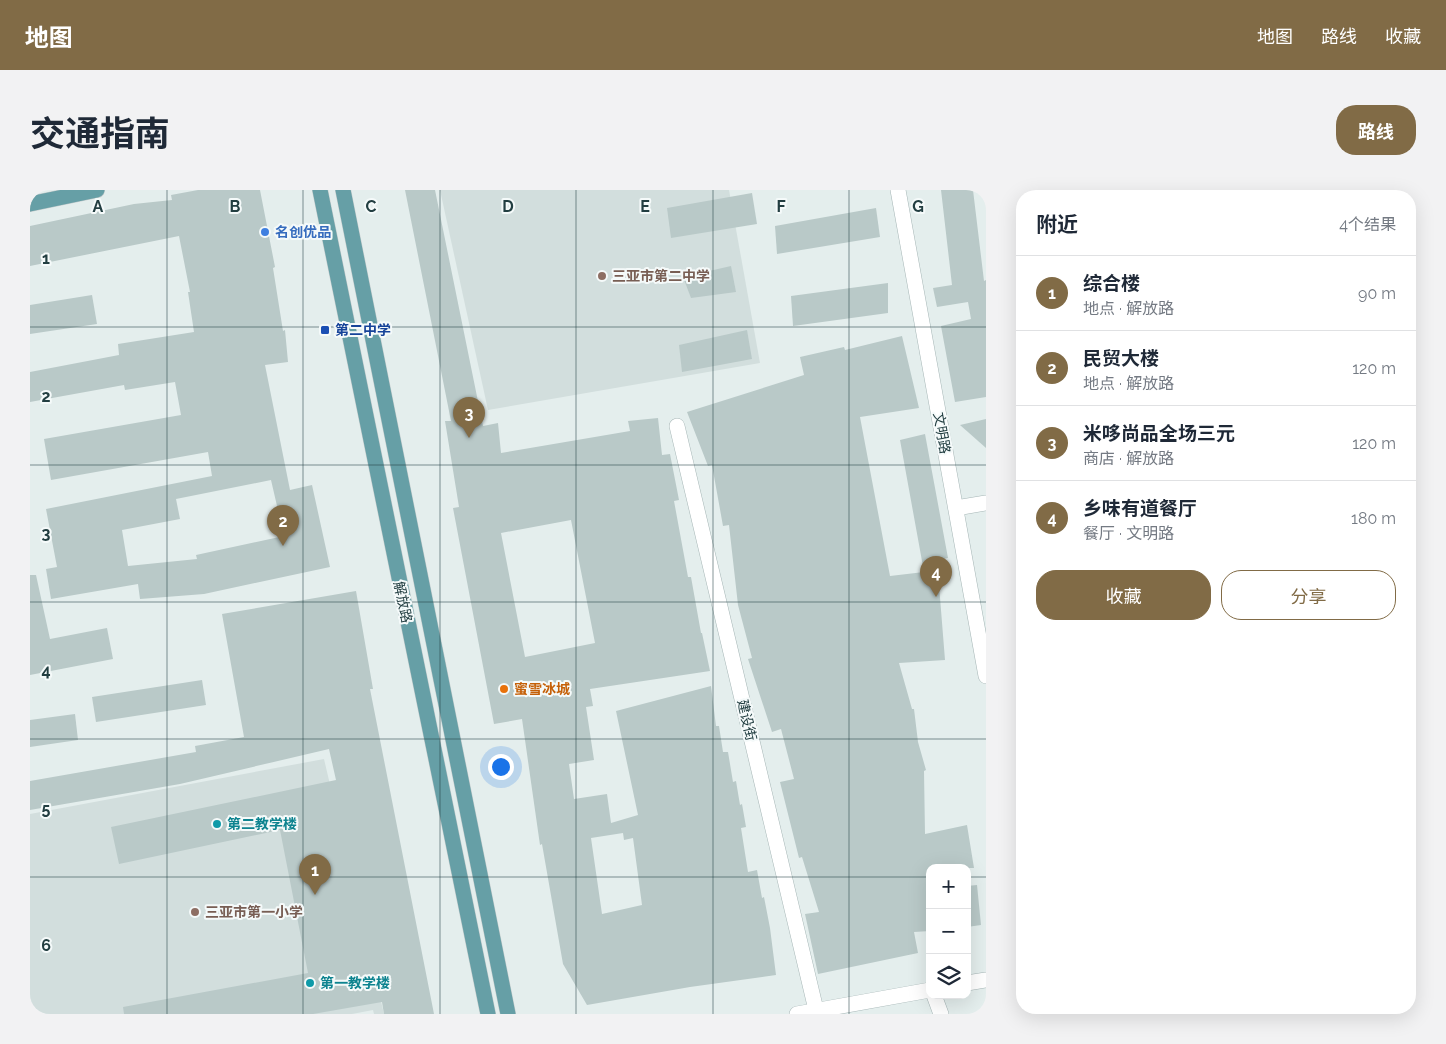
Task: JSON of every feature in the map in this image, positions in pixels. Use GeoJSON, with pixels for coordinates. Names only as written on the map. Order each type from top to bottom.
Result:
{"type":"FeatureCollection","features":[{"type":"Feature","properties":{"kind":"main road"},"geometry":{"type":"LineString","coordinates":[[30,204],[97,190]]}},
{"type":"Feature","properties":{"kind":"main road","name":"解放路"},"geometry":{"type":"LineString","coordinates":[[320,190],[488,1014]]}},
{"type":"Feature","properties":{"kind":"main road","name":"解放路"},"geometry":{"type":"LineString","coordinates":[[343,190],[508,1014]]}},
{"type":"Feature","properties":{"kind":"street","name":"文明路"},"geometry":{"type":"LineString","coordinates":[[898,190],[986,676]]}},
{"type":"Feature","properties":{"kind":"street","name":"建设街"},"geometry":{"type":"LineString","coordinates":[[677,426],[817,1012]]}},
{"type":"Feature","properties":{"kind":"street"},"geometry":{"type":"LineString","coordinates":[[956,508],[986,503]]}},
{"type":"Feature","properties":{"kind":"street"},"geometry":{"type":"LineString","coordinates":[[971,982],[986,980]]}},
{"type":"Feature","properties":{"kind":"street"},"geometry":{"type":"LineString","coordinates":[[797,1014],[817,1012],[926,991]]}},
{"type":"Feature","properties":{"kind":"street"},"geometry":{"type":"LineString","coordinates":[[935,999],[941,1014]]}},
{"type":"Feature","properties":{"kind":"shaded area","name":"三亚市第二中学"},"geometry":{"type":"Polygon","coordinates":[[[440,190],[729,190],[760,363],[488,410],[440,190]]]}},
{"type":"Feature","properties":{"kind":"shaded area","name":"三亚市第一小学"},"geometry":{"type":"Polygon","coordinates":[[[324,759],[384,1014],[374,1014],[373,1010],[352,1014],[30,1014],[30,814],[324,759]]]}},
{"type":"Feature","properties":{"kind":"building"},"geometry":{"type":"Polygon","coordinates":[[[198,190],[260,190],[275,267],[273,268],[283,331],[285,330],[288,362],[265,365],[290,490],[312,485],[330,567],[204,594],[140,599],[138,584],[51,599],[46,569],[57,567],[46,509],[212,476],[208,452],[51,480],[44,439],[181,415],[175,382],[125,390],[124,385],[30,402],[30,372],[119,355],[118,344],[194,332],[188,292],[190,292],[179,236],[30,266],[30,226],[134,204],[172,200],[171,195],[198,190]],[[271,480],[176,499],[180,519],[122,530],[128,566],[197,559],[196,555],[284,536],[271,480]]]}},
{"type":"Feature","properties":{"kind":"building"},"geometry":{"type":"Polygon","coordinates":[[[405,190],[435,190],[483,426],[498,423],[501,453],[630,431],[628,421],[658,418],[662,455],[670,454],[679,500],[674,501],[688,577],[691,577],[710,671],[590,689],[593,706],[586,707],[594,760],[569,764],[574,799],[607,794],[611,823],[638,815],[616,711],[711,686],[716,726],[719,726],[723,752],[728,752],[733,782],[736,781],[740,805],[742,804],[746,827],[741,828],[748,872],[757,870],[762,898],[764,897],[776,975],[690,987],[587,1005],[563,964],[542,844],[540,845],[522,719],[494,724],[453,508],[459,507],[445,421],[451,421],[405,190]],[[571,520],[501,533],[525,657],[595,643],[571,520]],[[623,833],[591,838],[602,914],[642,905],[633,838],[624,840],[623,833]]]}},
{"type":"Feature","properties":{"kind":"building"},"geometry":{"type":"Polygon","coordinates":[[[941,190],[973,190],[984,281],[986,280],[986,397],[955,402],[941,326],[971,319],[968,302],[937,307],[933,288],[952,285],[941,190]]]}},
{"type":"Feature","properties":{"kind":"building"},"geometry":{"type":"Polygon","coordinates":[[[752,193],[757,224],[671,238],[667,208],[752,193]]]}},
{"type":"Feature","properties":{"kind":"building"},"geometry":{"type":"Polygon","coordinates":[[[876,208],[880,237],[777,254],[775,226],[876,208]]]}},
{"type":"Feature","properties":{"kind":"building"},"geometry":{"type":"Polygon","coordinates":[[[731,266],[736,292],[691,298],[683,277],[731,266]]]}},
{"type":"Feature","properties":{"kind":"building"},"geometry":{"type":"Polygon","coordinates":[[[888,283],[888,313],[793,326],[791,296],[888,283]]]}},
{"type":"Feature","properties":{"kind":"building"},"geometry":{"type":"Polygon","coordinates":[[[92,295],[97,324],[30,334],[30,305],[92,295]]]}},
{"type":"Feature","properties":{"kind":"building"},"geometry":{"type":"Polygon","coordinates":[[[747,330],[752,359],[682,372],[679,345],[747,330]]]}},
{"type":"Feature","properties":{"kind":"building"},"geometry":{"type":"Polygon","coordinates":[[[902,336],[919,408],[860,417],[890,576],[924,572],[900,440],[925,434],[948,558],[937,560],[945,660],[899,663],[912,709],[914,709],[918,742],[926,770],[924,771],[925,834],[967,825],[974,868],[971,868],[971,864],[926,864],[926,931],[914,932],[918,953],[818,974],[805,914],[819,912],[802,857],[799,858],[780,782],[794,779],[781,729],[772,732],[748,659],[752,658],[738,605],[729,525],[723,526],[712,465],[708,466],[687,412],[804,375],[800,357],[844,347],[845,350],[902,336]]]}},
{"type":"Feature","properties":{"kind":"building"},"geometry":{"type":"Polygon","coordinates":[[[986,419],[986,448],[960,425],[986,419]]]}},
{"type":"Feature","properties":{"kind":"building"},"geometry":{"type":"Polygon","coordinates":[[[30,575],[36,575],[50,639],[107,628],[113,659],[30,675],[30,575]]]}},
{"type":"Feature","properties":{"kind":"building"},"geometry":{"type":"Polygon","coordinates":[[[356,591],[373,689],[370,689],[434,1014],[384,1014],[382,1002],[313,1014],[124,1014],[123,1007],[308,973],[280,830],[119,864],[111,827],[336,780],[329,749],[180,784],[30,810],[30,781],[196,752],[195,746],[244,737],[222,614],[356,591]]]}},
{"type":"Feature","properties":{"kind":"building"},"geometry":{"type":"Polygon","coordinates":[[[202,680],[206,705],[96,722],[92,697],[202,680]]]}},
{"type":"Feature","properties":{"kind":"building"},"geometry":{"type":"Polygon","coordinates":[[[75,714],[78,740],[30,747],[30,720],[75,714]]]}},
{"type":"Feature","properties":{"kind":"building"},"geometry":{"type":"Polygon","coordinates":[[[977,885],[981,925],[971,926],[971,909],[971,886],[977,885]]]}},
{"type":"Feature","properties":{"kind":"place","name":"名创优品"},"geometry":{"type":"Point","coordinates":[265,232]}},
{"type":"Feature","properties":{"kind":"place","name":"三亚市第二中学"},"geometry":{"type":"Point","coordinates":[602,276]}},
{"type":"Feature","properties":{"kind":"place","name":"第二中学"},"geometry":{"type":"Point","coordinates":[325,330]}},
{"type":"Feature","properties":{"kind":"place","name":"米哆尚品全场三元"},"geometry":{"type":"Point","coordinates":[469,438]}},
{"type":"Feature","properties":{"kind":"place","name":"民贸大楼"},"geometry":{"type":"Point","coordinates":[283,546]}},
{"type":"Feature","properties":{"kind":"place","name":"乡味有道餐厅"},"geometry":{"type":"Point","coordinates":[936,597]}},
{"type":"Feature","properties":{"kind":"place","name":"蜜雪冰城"},"geometry":{"type":"Point","coordinates":[504,689]}},
{"type":"Feature","properties":{"kind":"place","name":"第二教学楼"},"geometry":{"type":"Point","coordinates":[217,824]}},
{"type":"Feature","properties":{"kind":"place","name":"综合楼"},"geometry":{"type":"Point","coordinates":[315,895]}},
{"type":"Feature","properties":{"kind":"place","name":"三亚市第一小学"},"geometry":{"type":"Point","coordinates":[195,912]}},
{"type":"Feature","properties":{"kind":"place","name":"第一教学楼"},"geometry":{"type":"Point","coordinates":[310,983]}}]}
